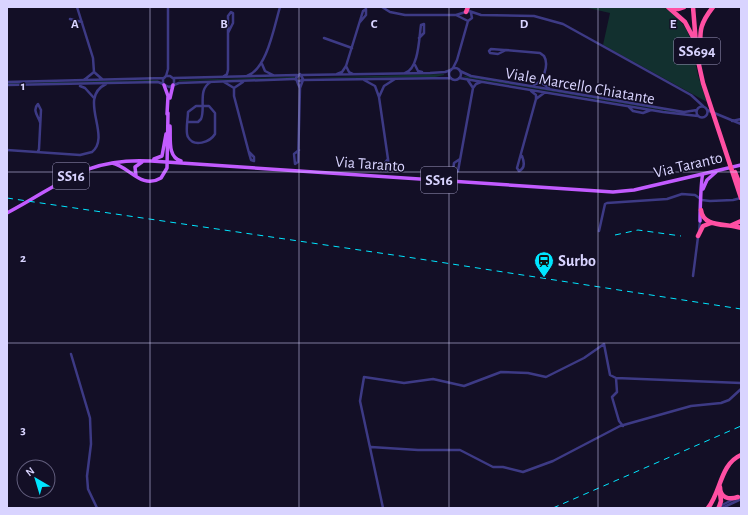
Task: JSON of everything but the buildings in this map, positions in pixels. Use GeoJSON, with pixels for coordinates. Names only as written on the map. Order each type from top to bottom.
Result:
{"type":"FeatureCollection","features":[{"type":"Feature","properties":{"kind":"highway"},"geometry":{"type":"LineString","coordinates":[[668,7],[683,19],[690,28],[700,69]]}},
{"type":"Feature","properties":{"kind":"highway"},"geometry":{"type":"LineString","coordinates":[[671,7],[678,9],[684,7]]}},
{"type":"Feature","properties":{"kind":"highway","name":"SS694"},"geometry":{"type":"LineString","coordinates":[[694,7],[700,69],[739,187],[741,199]]}},
{"type":"Feature","properties":{"kind":"highway","name":"SS694"},"geometry":{"type":"LineString","coordinates":[[694,7],[700,61],[707,94],[741,191]]}},
{"type":"Feature","properties":{"kind":"highway"},"geometry":{"type":"LineString","coordinates":[[700,61],[700,31],[704,19],[713,7]]}},
{"type":"Feature","properties":{"kind":"highway"},"geometry":{"type":"LineString","coordinates":[[734,170],[739,187]]}},
{"type":"Feature","properties":{"kind":"highway"},"geometry":{"type":"LineString","coordinates":[[701,210],[702,216],[708,223]]}},
{"type":"Feature","properties":{"kind":"highway"},"geometry":{"type":"LineString","coordinates":[[700,221],[729,225],[735,225],[741,221]]}},
{"type":"Feature","properties":{"kind":"highway"},"geometry":{"type":"LineString","coordinates":[[698,236],[701,229],[708,223]]}},
{"type":"Feature","properties":{"kind":"highway"},"geometry":{"type":"LineString","coordinates":[[729,225],[741,228]]}},
{"type":"Feature","properties":{"kind":"highway"},"geometry":{"type":"LineString","coordinates":[[708,508],[715,497],[728,464],[739,456]]}},
{"type":"Feature","properties":{"kind":"highway"},"geometry":{"type":"LineString","coordinates":[[715,497],[715,505],[719,507],[721,502],[721,481]]}},
{"type":"Feature","properties":{"kind":"highway"},"geometry":{"type":"LineString","coordinates":[[720,491],[726,498],[739,498]]}},
{"type":"Feature","properties":{"kind":"main road"},"geometry":{"type":"LineString","coordinates":[[109,163],[118,164],[138,179],[158,180],[163,176],[167,165],[170,96],[173,84]]}},
{"type":"Feature","properties":{"kind":"main road"},"geometry":{"type":"LineString","coordinates":[[164,85],[168,96],[172,154],[179,161],[194,163]]}},
{"type":"Feature","properties":{"kind":"main road"},"geometry":{"type":"LineString","coordinates":[[136,160],[155,159],[162,156],[169,114]]}},
{"type":"Feature","properties":{"kind":"main road","name":"Via Taranto"},"geometry":{"type":"LineString","coordinates":[[7,213],[76,173],[109,163],[136,160],[613,192],[634,190],[741,165]]}},
{"type":"Feature","properties":{"kind":"main road"},"geometry":{"type":"LineString","coordinates":[[138,179],[135,175],[135,166],[141,162],[151,161]]}},
{"type":"Feature","properties":{"kind":"main road"},"geometry":{"type":"LineString","coordinates":[[702,188],[706,180],[719,170]]}},
{"type":"Feature","properties":{"kind":"main road"},"geometry":{"type":"LineString","coordinates":[[704,174],[706,180]]}},
{"type":"Feature","properties":{"kind":"main road"},"geometry":{"type":"LineString","coordinates":[[700,221],[702,200],[701,178],[704,174]]}},
{"type":"Feature","properties":{"kind":"main road"},"geometry":{"type":"LineString","coordinates":[[684,179],[695,179],[702,188]]}},
{"type":"Feature","properties":{"kind":"street"},"geometry":{"type":"LineString","coordinates":[[77,7],[93,58],[94,72],[100,79],[104,80]]}},
{"type":"Feature","properties":{"kind":"street"},"geometry":{"type":"LineString","coordinates":[[164,85],[168,69],[169,7]]}},
{"type":"Feature","properties":{"kind":"street"},"geometry":{"type":"LineString","coordinates":[[243,77],[254,72],[262,64],[280,7]]}},
{"type":"Feature","properties":{"kind":"street"},"geometry":{"type":"LineString","coordinates":[[382,7],[390,12],[400,15],[456,15],[468,10],[481,15]]}},
{"type":"Feature","properties":{"kind":"street"},"geometry":{"type":"LineString","coordinates":[[333,75],[342,72],[346,66],[363,11],[366,9],[366,15],[360,22]]}},
{"type":"Feature","properties":{"kind":"street"},"geometry":{"type":"LineString","coordinates":[[468,10],[472,18]]}},
{"type":"Feature","properties":{"kind":"street"},"geometry":{"type":"LineString","coordinates":[[451,78],[449,73],[457,60],[466,26],[466,20],[463,17],[468,10]]}},
{"type":"Feature","properties":{"kind":"street"},"geometry":{"type":"LineString","coordinates":[[222,77],[228,70],[228,33],[228,16],[231,12],[233,13],[234,18],[228,33]]}},
{"type":"Feature","properties":{"kind":"street"},"geometry":{"type":"LineString","coordinates":[[456,15],[466,20],[481,15],[534,16],[562,24],[694,98],[707,110],[732,121],[741,124],[741,119],[732,121]]}},
{"type":"Feature","properties":{"kind":"street"},"geometry":{"type":"LineString","coordinates":[[70,19],[82,22]]}},
{"type":"Feature","properties":{"kind":"street"},"geometry":{"type":"LineString","coordinates":[[402,74],[409,72],[415,65],[419,38],[421,25],[424,24],[424,33],[419,38]]}},
{"type":"Feature","properties":{"kind":"street"},"geometry":{"type":"LineString","coordinates":[[324,38],[352,48]]}},
{"type":"Feature","properties":{"kind":"street"},"geometry":{"type":"LineString","coordinates":[[506,50],[498,54],[490,53],[489,51],[491,49],[506,50],[540,53],[544,56],[546,64],[542,78],[538,84],[529,85]]}},
{"type":"Feature","properties":{"kind":"street"},"geometry":{"type":"LineString","coordinates":[[457,60],[460,71],[459,78]]}},
{"type":"Feature","properties":{"kind":"street"},"geometry":{"type":"LineString","coordinates":[[262,64],[265,72],[275,76]]}},
{"type":"Feature","properties":{"kind":"street"},"geometry":{"type":"LineString","coordinates":[[415,65],[418,71],[430,73]]}},
{"type":"Feature","properties":{"kind":"street"},"geometry":{"type":"LineString","coordinates":[[346,66],[348,72],[354,75]]}},
{"type":"Feature","properties":{"kind":"street"},"geometry":{"type":"LineString","coordinates":[[168,69],[173,77],[173,84]]}},
{"type":"Feature","properties":{"kind":"street","name":"Viale Marcello Chiatante"},"geometry":{"type":"LineString","coordinates":[[7,82],[81,81],[165,77],[402,74],[445,72],[452,69],[471,76],[684,112],[703,106]]}},
{"type":"Feature","properties":{"kind":"street"},"geometry":{"type":"LineString","coordinates":[[228,70],[233,77]]}},
{"type":"Feature","properties":{"kind":"street"},"geometry":{"type":"LineString","coordinates":[[81,81],[94,72]]}},
{"type":"Feature","properties":{"kind":"street"},"geometry":{"type":"LineString","coordinates":[[297,75],[300,88]]}},
{"type":"Feature","properties":{"kind":"street"},"geometry":{"type":"LineString","coordinates":[[298,150],[294,154],[295,164],[298,162],[300,88],[303,80],[302,75]]}},
{"type":"Feature","properties":{"kind":"street"},"geometry":{"type":"LineString","coordinates":[[379,97],[384,86],[398,78]]}},
{"type":"Feature","properties":{"kind":"street","name":"Viale Marcello Chiatante"},"geometry":{"type":"LineString","coordinates":[[7,85],[77,85],[158,82],[168,87],[173,84],[195,82],[398,78],[451,78],[454,80],[459,78],[650,110],[703,117],[706,115],[718,115]]}},
{"type":"Feature","properties":{"kind":"street"},"geometry":{"type":"LineString","coordinates":[[542,78],[543,84],[551,89]]}},
{"type":"Feature","properties":{"kind":"street"},"geometry":{"type":"LineString","coordinates":[[359,79],[367,81],[375,86],[379,97],[388,159]]}},
{"type":"Feature","properties":{"kind":"street"},"geometry":{"type":"LineString","coordinates":[[466,79],[473,88]]}},
{"type":"Feature","properties":{"kind":"street"},"geometry":{"type":"LineString","coordinates":[[234,88],[244,81]]}},
{"type":"Feature","properties":{"kind":"street"},"geometry":{"type":"LineString","coordinates":[[195,82],[203,89]]}},
{"type":"Feature","properties":{"kind":"street"},"geometry":{"type":"LineString","coordinates":[[188,122],[198,122],[201,119],[203,89],[207,84],[212,82]]}},
{"type":"Feature","properties":{"kind":"street"},"geometry":{"type":"LineString","coordinates":[[222,82],[234,88]]}},
{"type":"Feature","properties":{"kind":"street"},"geometry":{"type":"LineString","coordinates":[[460,159],[454,163],[453,171],[455,174],[458,171],[473,88],[476,84],[484,82]]}},
{"type":"Feature","properties":{"kind":"street"},"geometry":{"type":"LineString","coordinates":[[7,150],[84,155],[94,150],[98,139],[94,98],[97,89],[106,84]]}},
{"type":"Feature","properties":{"kind":"street"},"geometry":{"type":"LineString","coordinates":[[77,85],[85,88],[94,98]]}},
{"type":"Feature","properties":{"kind":"street"},"geometry":{"type":"LineString","coordinates":[[234,88],[249,152]]}},
{"type":"Feature","properties":{"kind":"street"},"geometry":{"type":"LineString","coordinates":[[527,89],[534,93],[536,99]]}},
{"type":"Feature","properties":{"kind":"street"},"geometry":{"type":"LineString","coordinates":[[522,156],[524,163],[522,169],[519,171],[518,168],[536,99],[540,94],[546,92]]}},
{"type":"Feature","properties":{"kind":"street"},"geometry":{"type":"LineString","coordinates":[[694,98],[698,116]]}},
{"type":"Feature","properties":{"kind":"street"},"geometry":{"type":"LineString","coordinates":[[37,152],[39,145],[40,122],[40,107],[38,104],[36,107],[36,114],[40,122]]}},
{"type":"Feature","properties":{"kind":"street"},"geometry":{"type":"LineString","coordinates":[[194,106],[210,106],[216,113],[215,132],[212,138],[205,142],[192,141],[187,135],[188,122],[189,110],[194,106]]}},
{"type":"Feature","properties":{"kind":"street"},"geometry":{"type":"LineString","coordinates":[[706,115],[707,110]]}},
{"type":"Feature","properties":{"kind":"street"},"geometry":{"type":"LineString","coordinates":[[39,145],[45,153]]}},
{"type":"Feature","properties":{"kind":"street"},"geometry":{"type":"LineString","coordinates":[[30,152],[39,145]]}},
{"type":"Feature","properties":{"kind":"street"},"geometry":{"type":"LineString","coordinates":[[599,231],[605,204],[607,203],[667,199],[682,194],[695,195],[702,200],[718,201],[741,199]]}},
{"type":"Feature","properties":{"kind":"street"},"geometry":{"type":"LineString","coordinates":[[693,276],[700,221]]}},
{"type":"Feature","properties":{"kind":"street"},"geometry":{"type":"LineString","coordinates":[[383,508],[360,401],[364,377],[404,383],[432,379],[464,386],[501,372],[528,373],[546,377],[584,358],[604,344],[610,375],[616,378],[741,383]]}},
{"type":"Feature","properties":{"kind":"street"},"geometry":{"type":"LineString","coordinates":[[71,354],[90,418],[91,444],[87,476],[88,488],[97,508]]}},
{"type":"Feature","properties":{"kind":"street"},"geometry":{"type":"LineString","coordinates":[[616,378],[617,392],[612,397],[619,421],[623,426]]}},
{"type":"Feature","properties":{"kind":"street"},"geometry":{"type":"LineString","coordinates":[[370,446],[418,450],[460,450],[493,467],[503,467],[524,472],[544,465],[623,426],[651,416],[680,411],[692,406],[721,403],[729,400],[741,389]]}},
{"type":"Feature","properties":{"kind":"street"},"geometry":{"type":"LineString","coordinates":[[719,507],[739,498]]}},
{"type":"Feature","properties":{"kind":"green space"},"geometry":{"type":"Polygon","coordinates":[[[584,7],[665,7],[680,21],[688,33],[698,75],[707,102],[603,45],[610,13],[584,7]]]}},
{"type":"Feature","properties":{"kind":"green space"},"geometry":{"type":"Polygon","coordinates":[[[444,74],[435,77],[304,78],[444,74]]]}},
{"type":"Feature","properties":{"kind":"green space"},"geometry":{"type":"Polygon","coordinates":[[[464,77],[685,113],[685,114],[464,77]]]}},
{"type":"Feature","properties":{"kind":"green space"},"geometry":{"type":"Polygon","coordinates":[[[295,78],[179,81],[179,80],[295,78]]]}},
{"type":"Feature","properties":{"kind":"green space"},"geometry":{"type":"Polygon","coordinates":[[[158,81],[7,84],[7,83],[158,81]]]}},
{"type":"Feature","properties":{"kind":"railway"},"geometry":{"type":"LineString","coordinates":[[7,198],[407,257],[741,309]]}},
{"type":"Feature","properties":{"kind":"railway"},"geometry":{"type":"LineString","coordinates":[[615,235],[638,230],[681,236]]}},
{"type":"Feature","properties":{"kind":"railway"},"geometry":{"type":"LineString","coordinates":[[553,508],[741,426]]}},
{"type":"Feature","properties":{"kind":"place","name":"Surbo"},"geometry":{"type":"Point","coordinates":[544,278]}}]}
